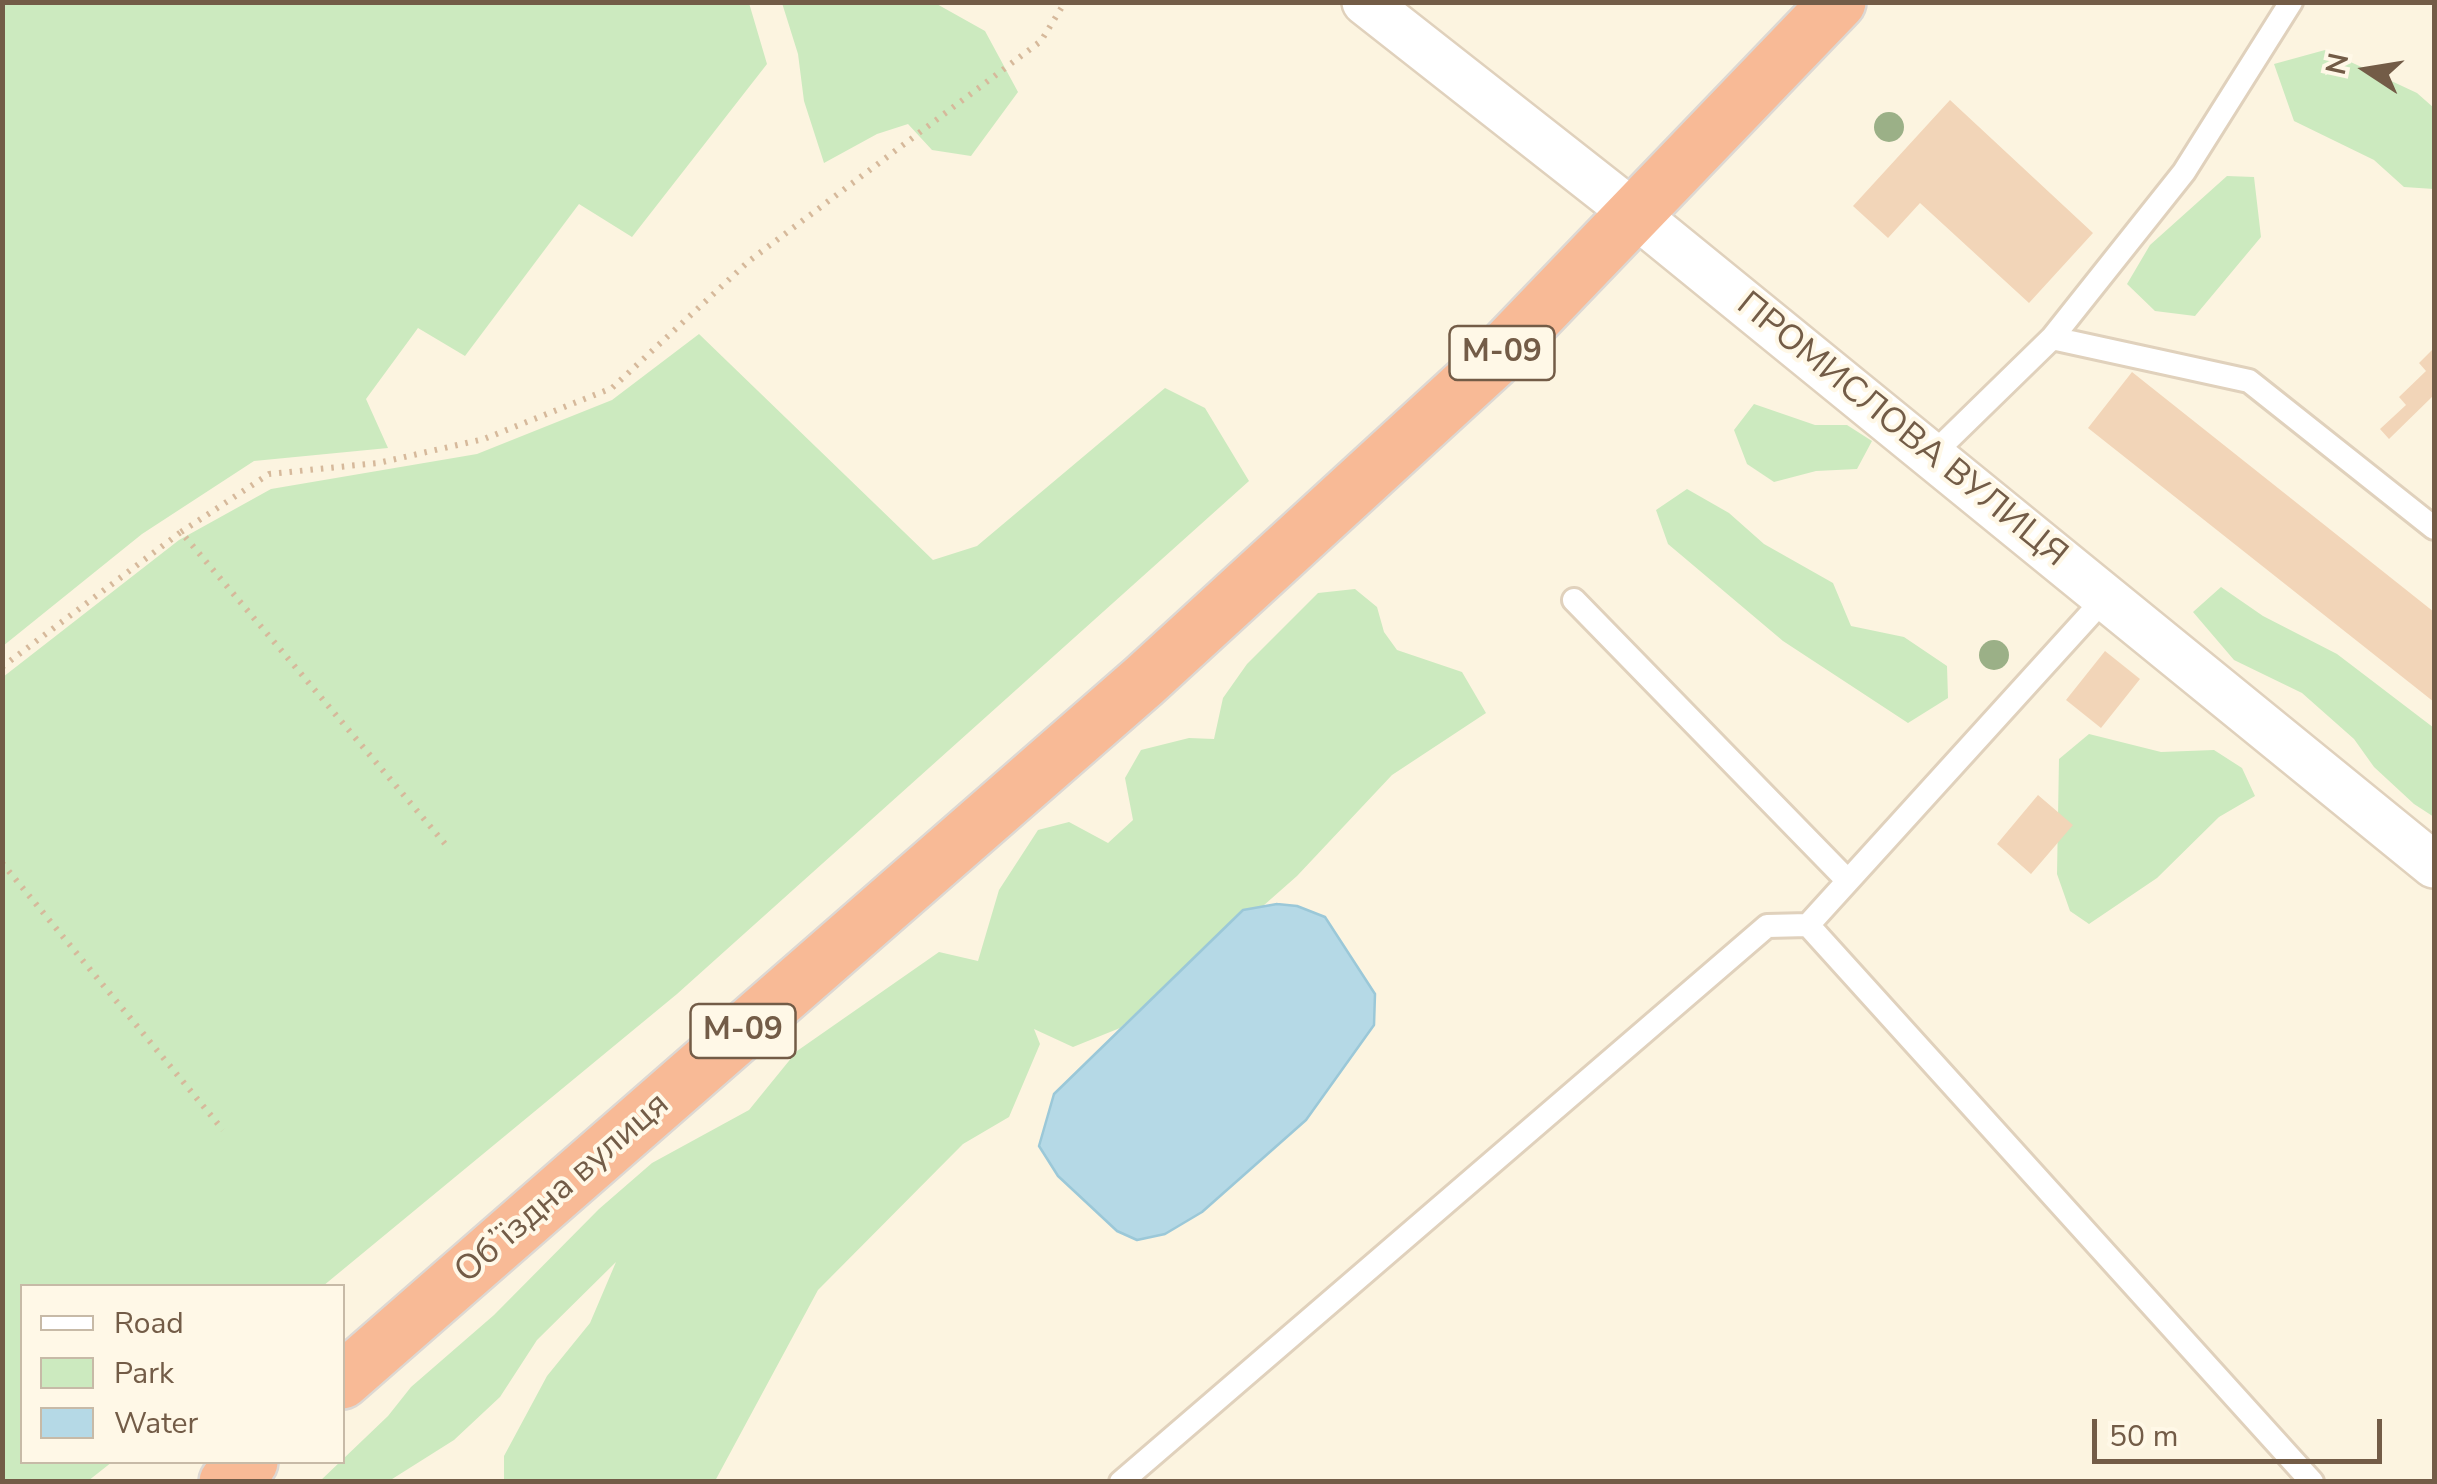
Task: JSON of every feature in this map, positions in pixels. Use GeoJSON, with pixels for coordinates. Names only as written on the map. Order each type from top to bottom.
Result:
{"type":"FeatureCollection","features":[{"type":"Feature","properties":{"kind":"highway","name":"М-09"},"geometry":{"type":"LineString","coordinates":[[1636,216],[1838,2]]}},
{"type":"Feature","properties":{"kind":"highway","name":"Обʼїздна вулиця"},"geometry":{"type":"LineString","coordinates":[[345,1378],[1144,682],[1492,362],[1636,216]]}},
{"type":"Feature","properties":{"kind":"highway"},"geometry":{"type":"LineString","coordinates":[[228,1482],[248,1464]]}},
{"type":"Feature","properties":{"kind":"street","name":"ПРОМИСЛОВА ВУЛИЦЯ"},"geometry":{"type":"LineString","coordinates":[[1364,2],[1636,216],[2434,864]]}},
{"type":"Feature","properties":{"kind":"lane"},"geometry":{"type":"LineString","coordinates":[[1931,456],[2052,338],[2184,172],[2291,2]]}},
{"type":"Feature","properties":{"kind":"lane"},"geometry":{"type":"LineString","coordinates":[[2052,338],[2248,381],[2434,528]]}},
{"type":"Feature","properties":{"kind":"lane"},"geometry":{"type":"LineString","coordinates":[[1121,1482],[1767,926],[1808,925],[2105,598]]}},
{"type":"Feature","properties":{"kind":"lane"},"geometry":{"type":"LineString","coordinates":[[1574,600],[1848,880]]}},
{"type":"Feature","properties":{"kind":"lane"},"geometry":{"type":"LineString","coordinates":[[1808,925],[2312,1482]]}},
{"type":"Feature","properties":{"kind":"path"},"geometry":{"type":"LineString","coordinates":[[2,667],[181,532],[269,474],[378,463],[484,439],[612,388],[749,261],[1041,41],[1064,2]]}},
{"type":"Feature","properties":{"kind":"path"},"geometry":{"type":"LineString","coordinates":[[181,532],[446,844]]}},
{"type":"Feature","properties":{"kind":"path"},"geometry":{"type":"LineString","coordinates":[[2,863],[224,1130]]}},
{"type":"Feature","properties":{"kind":"green space"},"geometry":{"type":"Polygon","coordinates":[[[3,2],[749,3],[767,64],[632,237],[579,204],[465,356],[418,328],[366,399],[388,448],[254,461],[142,534],[3,646],[3,2]]]}},
{"type":"Feature","properties":{"kind":"green space"},"geometry":{"type":"Polygon","coordinates":[[[782,3],[935,3],[985,31],[1018,92],[971,156],[932,150],[908,124],[877,134],[824,163],[804,101],[798,54],[782,3]]]}},
{"type":"Feature","properties":{"kind":"green space"},"geometry":{"type":"Polygon","coordinates":[[[2325,50],[2417,93],[2434,108],[2434,189],[2404,187],[2374,160],[2294,121],[2274,64],[2325,50]]]}},
{"type":"Feature","properties":{"kind":"green space"},"geometry":{"type":"Polygon","coordinates":[[[2227,176],[2254,177],[2261,237],[2195,316],[2155,311],[2127,284],[2150,245],[2227,176]]]}},
{"type":"Feature","properties":{"kind":"green space"},"geometry":{"type":"Polygon","coordinates":[[[699,334],[933,560],[977,546],[1165,388],[1205,408],[1249,481],[677,994],[325,1284],[20,1284],[20,1464],[109,1464],[88,1481],[3,1481],[3,677],[179,540],[271,489],[477,454],[612,400],[699,334]]]}},
{"type":"Feature","properties":{"kind":"green space"},"geometry":{"type":"Polygon","coordinates":[[[1754,404],[1815,425],[1847,425],[1872,441],[1857,469],[1816,471],[1774,482],[1747,464],[1734,430],[1754,404]]]}},
{"type":"Feature","properties":{"kind":"green space"},"geometry":{"type":"Polygon","coordinates":[[[1687,489],[1729,513],[1764,544],[1833,583],[1851,626],[1904,637],[1947,666],[1948,698],[1908,723],[1783,641],[1668,544],[1656,510],[1687,489]]]}},
{"type":"Feature","properties":{"kind":"green space"},"geometry":{"type":"Polygon","coordinates":[[[2221,587],[2263,616],[2337,654],[2434,728],[2434,817],[2374,767],[2354,739],[2302,693],[2234,660],[2193,612],[2221,587]]]}},
{"type":"Feature","properties":{"kind":"green space"},"geometry":{"type":"Polygon","coordinates":[[[1355,589],[1377,607],[1384,632],[1397,650],[1462,672],[1486,713],[1392,775],[1297,876],[1263,906],[1230,925],[1120,1028],[1073,1047],[1034,1029],[1040,1044],[1009,1117],[963,1144],[818,1290],[715,1481],[504,1481],[504,1456],[547,1376],[590,1323],[616,1262],[537,1340],[500,1397],[454,1440],[389,1481],[319,1482],[338,1464],[345,1464],[345,1457],[388,1416],[411,1387],[494,1315],[599,1209],[652,1163],[749,1110],[797,1051],[939,952],[978,961],[999,890],[1038,830],[1069,822],[1108,843],[1133,820],[1125,778],[1141,750],[1189,738],[1214,739],[1223,698],[1247,664],[1318,593],[1355,589]]]}},
{"type":"Feature","properties":{"kind":"green space"},"geometry":{"type":"Polygon","coordinates":[[[2089,734],[2161,752],[2214,750],[2242,768],[2255,796],[2219,817],[2157,878],[2089,924],[2070,911],[2057,874],[2059,759],[2089,734]]]}},
{"type":"Feature","properties":{"kind":"water"},"geometry":{"type":"Polygon","coordinates":[[[1277,904],[1297,906],[1325,917],[1375,994],[1374,1025],[1306,1120],[1202,1212],[1165,1234],[1137,1240],[1117,1231],[1058,1176],[1039,1146],[1054,1094],[1243,910],[1277,904]]]}},
{"type":"Feature","properties":{"kind":"building"},"geometry":{"type":"Polygon","coordinates":[[[1950,100],[2093,233],[2029,303],[1920,203],[1888,238],[1853,206],[1950,100]]]}},
{"type":"Feature","properties":{"kind":"building"},"geometry":{"type":"Polygon","coordinates":[[[2434,348],[2434,395],[2389,439],[2380,429],[2406,405],[2399,397],[2426,371],[2419,363],[2434,348]]]}},
{"type":"Feature","properties":{"kind":"building"},"geometry":{"type":"Polygon","coordinates":[[[2132,372],[2434,612],[2434,702],[2088,428],[2132,372]]]}},
{"type":"Feature","properties":{"kind":"building"},"geometry":{"type":"Polygon","coordinates":[[[2105,651],[2140,679],[2101,728],[2066,700],[2105,651]]]}},
{"type":"Feature","properties":{"kind":"building"},"geometry":{"type":"Polygon","coordinates":[[[2038,795],[2073,825],[2031,874],[1997,844],[2038,795]]]}}]}
